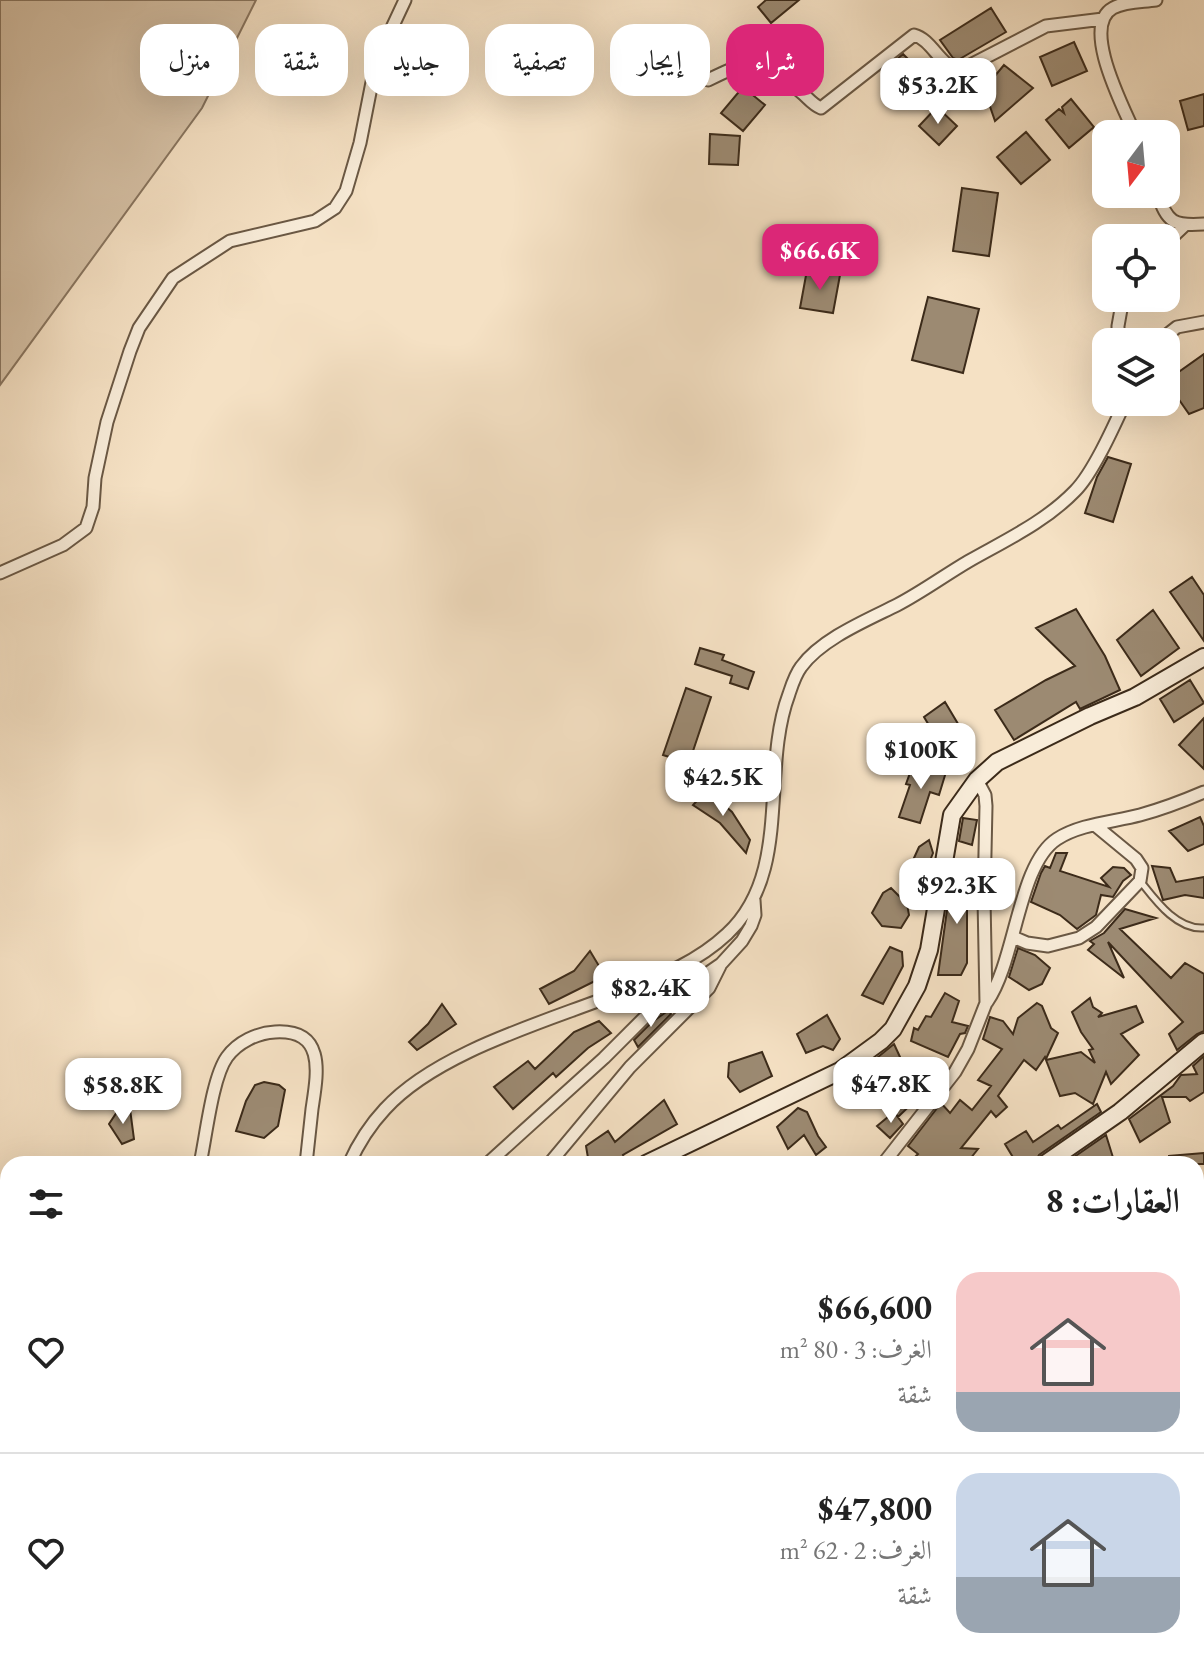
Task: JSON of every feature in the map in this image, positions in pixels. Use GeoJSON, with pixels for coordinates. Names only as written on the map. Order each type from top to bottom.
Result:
{"type":"FeatureCollection","features":[{"type":"Feature","properties":{"kind":"street"},"geometry":{"type":"LineString","coordinates":[[0,573],[63,545],[86,528],[93,507],[95,478],[107,422],[130,351],[139,328],[173,278],[230,241],[315,221],[335,208],[346,191],[360,143],[376,62],[405,0]]}},
{"type":"Feature","properties":{"kind":"street"},"geometry":{"type":"LineString","coordinates":[[1129,120],[1109,73],[1099,34],[1103,19],[1113,8],[1156,0]]}},
{"type":"Feature","properties":{"kind":"street"},"geometry":{"type":"LineString","coordinates":[[710,79],[742,64],[757,62],[821,108],[914,35],[921,37],[950,67],[961,70],[1046,26],[1103,19]]}},
{"type":"Feature","properties":{"kind":"street"},"geometry":{"type":"LineString","coordinates":[[1162,208],[1164,214],[1174,221],[1185,225],[1204,224]]}},
{"type":"Feature","properties":{"kind":"street"},"geometry":{"type":"LineString","coordinates":[[1180,230],[1185,225]]}},
{"type":"Feature","properties":{"kind":"street"},"geometry":{"type":"LineString","coordinates":[[1176,328],[1204,322]]}},
{"type":"Feature","properties":{"kind":"street"},"geometry":{"type":"LineString","coordinates":[[556,1156],[630,1067],[703,995],[721,964],[751,926],[755,915],[754,900],[770,844],[773,762],[782,712],[802,665],[851,628],[911,597],[1048,515],[1077,489],[1117,416]]}},
{"type":"Feature","properties":{"kind":"street"},"geometry":{"type":"LineString","coordinates":[[663,1156],[840,1071],[893,1029],[917,986],[929,950],[952,815],[987,769],[1012,753],[1135,697],[1204,657]]}},
{"type":"Feature","properties":{"kind":"street"},"geometry":{"type":"LineString","coordinates":[[977,780],[985,795],[986,806],[986,1003]]}},
{"type":"Feature","properties":{"kind":"street"},"geometry":{"type":"LineString","coordinates":[[889,1156],[955,1072],[968,1049],[986,1003],[1000,982],[1040,856],[1056,840],[1167,807],[1204,792]]}},
{"type":"Feature","properties":{"kind":"street"},"geometry":{"type":"LineString","coordinates":[[1013,937],[1048,946],[1079,938],[1096,927],[1140,881],[1142,868],[1136,859],[1096,826]]}},
{"type":"Feature","properties":{"kind":"street"},"geometry":{"type":"LineString","coordinates":[[353,1156],[386,1107],[440,1067],[512,1034],[676,969],[726,935],[754,900]]}},
{"type":"Feature","properties":{"kind":"street"},"geometry":{"type":"LineString","coordinates":[[496,1156],[647,1015],[721,964]]}},
{"type":"Feature","properties":{"kind":"street"},"geometry":{"type":"LineString","coordinates":[[676,969],[686,987]]}},
{"type":"Feature","properties":{"kind":"street"},"geometry":{"type":"LineString","coordinates":[[202,1156],[217,1083],[227,1057],[255,1035],[275,1032],[294,1034],[304,1039],[311,1046],[318,1064],[307,1156]]}},
{"type":"Feature","properties":{"kind":"street"},"geometry":{"type":"LineString","coordinates":[[1057,1156],[1120,1112],[1204,1042]]}},
{"type":"Feature","properties":{"kind":"lane"},"geometry":{"type":"LineString","coordinates":[[1140,881],[1177,920],[1194,928],[1204,928]]}},
{"type":"Feature","properties":{"kind":"shaded area"},"geometry":{"type":"Polygon","coordinates":[[[0,0],[256,0],[239,34],[239,24],[140,24],[140,96],[208,96],[0,385],[0,0]]]}},
{"type":"Feature","properties":{"kind":"building"},"geometry":{"type":"Polygon","coordinates":[[[766,0],[799,0],[771,23],[758,7],[766,0]]]}},
{"type":"Feature","properties":{"kind":"building"},"geometry":{"type":"Polygon","coordinates":[[[991,8],[1006,32],[958,60],[953,58],[940,40],[991,8]]]}},
{"type":"Feature","properties":{"kind":"building"},"geometry":{"type":"Polygon","coordinates":[[[1074,42],[1087,71],[1052,86],[1040,57],[1074,42]]]}},
{"type":"Feature","properties":{"kind":"building"},"geometry":{"type":"Polygon","coordinates":[[[903,54],[929,80],[910,98],[884,71],[903,54]]]}},
{"type":"Feature","properties":{"kind":"building"},"geometry":{"type":"Polygon","coordinates":[[[1004,65],[1033,88],[995,121],[984,89],[1004,65]]]}},
{"type":"Feature","properties":{"kind":"building"},"geometry":{"type":"Polygon","coordinates":[[[1204,94],[1204,126],[1188,130],[1180,101],[1204,94]]]}},
{"type":"Feature","properties":{"kind":"building"},"geometry":{"type":"Polygon","coordinates":[[[735,96],[754,96],[765,105],[743,131],[721,113],[735,96]]]}},
{"type":"Feature","properties":{"kind":"building"},"geometry":{"type":"Polygon","coordinates":[[[1071,99],[1092,125],[1092,129],[1069,148],[1046,120],[1059,109],[1064,113],[1062,107],[1071,99]]]}},
{"type":"Feature","properties":{"kind":"building"},"geometry":{"type":"Polygon","coordinates":[[[937,107],[957,126],[939,145],[919,126],[937,107]]]}},
{"type":"Feature","properties":{"kind":"building"},"geometry":{"type":"Polygon","coordinates":[[[1026,132],[1050,160],[1021,184],[997,157],[1026,132]]]}},
{"type":"Feature","properties":{"kind":"building"},"geometry":{"type":"Polygon","coordinates":[[[710,134],[740,136],[738,165],[709,164],[710,134]]]}},
{"type":"Feature","properties":{"kind":"building"},"geometry":{"type":"Polygon","coordinates":[[[962,188],[998,193],[989,256],[953,251],[962,188]]]}},
{"type":"Feature","properties":{"kind":"building"},"geometry":{"type":"Polygon","coordinates":[[[807,270],[840,275],[833,313],[800,308],[807,270]]]}},
{"type":"Feature","properties":{"kind":"building"},"geometry":{"type":"Polygon","coordinates":[[[928,297],[979,309],[963,373],[912,360],[928,297]]]}},
{"type":"Feature","properties":{"kind":"building"},"geometry":{"type":"Polygon","coordinates":[[[1204,354],[1204,408],[1189,414],[1180,401],[1180,371],[1204,354]]]}},
{"type":"Feature","properties":{"kind":"building"},"geometry":{"type":"Polygon","coordinates":[[[1108,457],[1131,464],[1113,522],[1085,513],[1097,477],[1108,457]]]}},
{"type":"Feature","properties":{"kind":"building"},"geometry":{"type":"Polygon","coordinates":[[[1192,577],[1204,595],[1204,641],[1170,592],[1192,577]]]}},
{"type":"Feature","properties":{"kind":"building"},"geometry":{"type":"Polygon","coordinates":[[[1076,609],[1105,656],[1120,690],[1080,709],[1076,702],[1014,740],[995,710],[1075,666],[1036,628],[1076,609]]]}},
{"type":"Feature","properties":{"kind":"building"},"geometry":{"type":"Polygon","coordinates":[[[1153,610],[1179,648],[1141,676],[1117,640],[1153,610]]]}},
{"type":"Feature","properties":{"kind":"building"},"geometry":{"type":"Polygon","coordinates":[[[700,648],[724,655],[722,660],[754,672],[748,689],[730,683],[732,676],[695,664],[700,648]]]}},
{"type":"Feature","properties":{"kind":"building"},"geometry":{"type":"Polygon","coordinates":[[[1190,680],[1204,703],[1174,722],[1160,699],[1190,680]]]}},
{"type":"Feature","properties":{"kind":"building"},"geometry":{"type":"Polygon","coordinates":[[[686,688],[711,697],[689,763],[663,755],[686,688]]]}},
{"type":"Feature","properties":{"kind":"building"},"geometry":{"type":"Polygon","coordinates":[[[945,702],[967,739],[945,752],[924,717],[945,702]]]}},
{"type":"Feature","properties":{"kind":"building"},"geometry":{"type":"Polygon","coordinates":[[[1204,718],[1204,769],[1179,745],[1204,718]]]}},
{"type":"Feature","properties":{"kind":"building"},"geometry":{"type":"Polygon","coordinates":[[[914,762],[946,772],[939,795],[930,792],[920,823],[899,817],[914,762]]]}},
{"type":"Feature","properties":{"kind":"building"},"geometry":{"type":"Polygon","coordinates":[[[707,790],[732,812],[750,840],[746,853],[720,823],[693,805],[707,790]]]}},
{"type":"Feature","properties":{"kind":"building"},"geometry":{"type":"Polygon","coordinates":[[[1200,817],[1204,826],[1204,844],[1188,851],[1169,831],[1200,817]]]}},
{"type":"Feature","properties":{"kind":"building"},"geometry":{"type":"Polygon","coordinates":[[[963,818],[977,820],[972,845],[959,841],[963,818]]]}},
{"type":"Feature","properties":{"kind":"building"},"geometry":{"type":"Polygon","coordinates":[[[929,840],[933,853],[926,871],[909,869],[919,847],[929,840]]]}},
{"type":"Feature","properties":{"kind":"building"},"geometry":{"type":"Polygon","coordinates":[[[1056,853],[1067,853],[1060,871],[1109,887],[1101,878],[1113,867],[1124,868],[1131,875],[1113,897],[1101,895],[1096,915],[1077,929],[1060,915],[1031,902],[1041,873],[1045,866],[1050,868],[1056,853]]]}},
{"type":"Feature","properties":{"kind":"building"},"geometry":{"type":"Polygon","coordinates":[[[969,865],[971,900],[967,900],[967,963],[961,975],[938,975],[947,910],[951,910],[954,867],[969,865]]]}},
{"type":"Feature","properties":{"kind":"building"},"geometry":{"type":"Polygon","coordinates":[[[1152,866],[1170,868],[1176,882],[1204,877],[1204,898],[1185,895],[1163,900],[1152,866]]]}},
{"type":"Feature","properties":{"kind":"building"},"geometry":{"type":"Polygon","coordinates":[[[891,888],[907,904],[909,915],[901,928],[882,926],[872,913],[883,893],[891,888]]]}},
{"type":"Feature","properties":{"kind":"building"},"geometry":{"type":"Polygon","coordinates":[[[1125,909],[1156,918],[1120,929],[1171,978],[1185,963],[1204,974],[1204,1031],[1177,1050],[1169,1034],[1183,1022],[1108,942],[1124,978],[1088,950],[1094,944],[1090,941],[1104,933],[1125,909]]]}},
{"type":"Feature","properties":{"kind":"building"},"geometry":{"type":"Polygon","coordinates":[[[890,947],[902,952],[903,966],[883,1004],[862,995],[890,947]]]}},
{"type":"Feature","properties":{"kind":"building"},"geometry":{"type":"Polygon","coordinates":[[[1018,948],[1035,955],[1050,968],[1042,984],[1029,990],[1009,977],[1018,948]]]}},
{"type":"Feature","properties":{"kind":"building"},"geometry":{"type":"Polygon","coordinates":[[[590,951],[605,976],[549,1004],[540,989],[574,971],[590,951]]]}},
{"type":"Feature","properties":{"kind":"building"},"geometry":{"type":"Polygon","coordinates":[[[945,993],[959,1001],[952,1022],[968,1026],[948,1057],[911,1041],[914,1028],[918,1030],[926,1016],[931,1017],[945,993]]]}},
{"type":"Feature","properties":{"kind":"building"},"geometry":{"type":"Polygon","coordinates":[[[1090,998],[1093,1007],[1102,1013],[1098,1017],[1136,1006],[1143,1022],[1121,1034],[1139,1055],[1111,1084],[1106,1072],[1093,1104],[1075,1093],[1060,1096],[1046,1060],[1081,1052],[1095,1063],[1089,1050],[1093,1049],[1072,1012],[1090,998]]]}},
{"type":"Feature","properties":{"kind":"building"},"geometry":{"type":"Polygon","coordinates":[[[1037,1003],[1042,1006],[1051,1028],[1058,1033],[1046,1059],[1036,1070],[1024,1060],[998,1096],[1007,1107],[996,1117],[991,1111],[961,1148],[978,1149],[972,1156],[916,1156],[918,1154],[908,1146],[941,1103],[950,1113],[960,1100],[972,1110],[991,1086],[978,1080],[1002,1049],[983,1039],[990,1017],[1003,1021],[1013,1034],[1018,1018],[1037,1003]]]}},
{"type":"Feature","properties":{"kind":"building"},"geometry":{"type":"Polygon","coordinates":[[[442,1004],[456,1024],[417,1050],[409,1042],[428,1024],[442,1004]]]}},
{"type":"Feature","properties":{"kind":"building"},"geometry":{"type":"Polygon","coordinates":[[[669,1010],[671,1014],[638,1047],[634,1040],[669,1010]]]}},
{"type":"Feature","properties":{"kind":"building"},"geometry":{"type":"Polygon","coordinates":[[[827,1015],[840,1039],[833,1050],[823,1046],[806,1053],[797,1034],[827,1015]]]}},
{"type":"Feature","properties":{"kind":"building"},"geometry":{"type":"Polygon","coordinates":[[[599,1021],[611,1033],[588,1048],[556,1077],[553,1073],[513,1109],[494,1087],[528,1061],[535,1069],[574,1032],[599,1021]]]}},
{"type":"Feature","properties":{"kind":"building"},"geometry":{"type":"Polygon","coordinates":[[[894,1044],[906,1070],[927,1084],[927,1089],[898,1117],[873,1079],[883,1073],[878,1057],[894,1044]]]}},
{"type":"Feature","properties":{"kind":"building"},"geometry":{"type":"Polygon","coordinates":[[[762,1052],[772,1076],[740,1092],[728,1077],[729,1063],[762,1052]]]}},
{"type":"Feature","properties":{"kind":"building"},"geometry":{"type":"Polygon","coordinates":[[[1204,1056],[1204,1092],[1190,1101],[1186,1097],[1162,1097],[1170,1122],[1140,1142],[1129,1119],[1173,1086],[1181,1075],[1197,1074],[1193,1066],[1204,1056]]]}},
{"type":"Feature","properties":{"kind":"building"},"geometry":{"type":"Polygon","coordinates":[[[264,1082],[279,1085],[285,1090],[278,1126],[264,1138],[236,1131],[255,1085],[264,1082]]]}},
{"type":"Feature","properties":{"kind":"building"},"geometry":{"type":"Polygon","coordinates":[[[664,1100],[677,1124],[624,1156],[588,1156],[586,1146],[608,1131],[615,1142],[664,1100]]]}},
{"type":"Feature","properties":{"kind":"building"},"geometry":{"type":"Polygon","coordinates":[[[1097,1104],[1101,1112],[1038,1156],[1012,1156],[1005,1144],[1026,1131],[1033,1142],[1058,1125],[1061,1129],[1097,1104]]]}},
{"type":"Feature","properties":{"kind":"building"},"geometry":{"type":"Polygon","coordinates":[[[798,1108],[807,1112],[826,1147],[816,1155],[804,1135],[788,1149],[777,1127],[798,1108]]]}},
{"type":"Feature","properties":{"kind":"building"},"geometry":{"type":"Polygon","coordinates":[[[130,1109],[134,1139],[122,1144],[109,1124],[117,1112],[130,1109]]]}},
{"type":"Feature","properties":{"kind":"building"},"geometry":{"type":"Polygon","coordinates":[[[894,1112],[903,1124],[890,1138],[877,1126],[894,1112]]]}},
{"type":"Feature","properties":{"kind":"building"},"geometry":{"type":"Polygon","coordinates":[[[1106,1135],[1113,1156],[1076,1156],[1106,1135]]]}},
{"type":"Feature","properties":{"kind":"building"},"geometry":{"type":"Polygon","coordinates":[[[1204,1153],[1204,1156],[1169,1156],[1204,1153]]]}}]}
